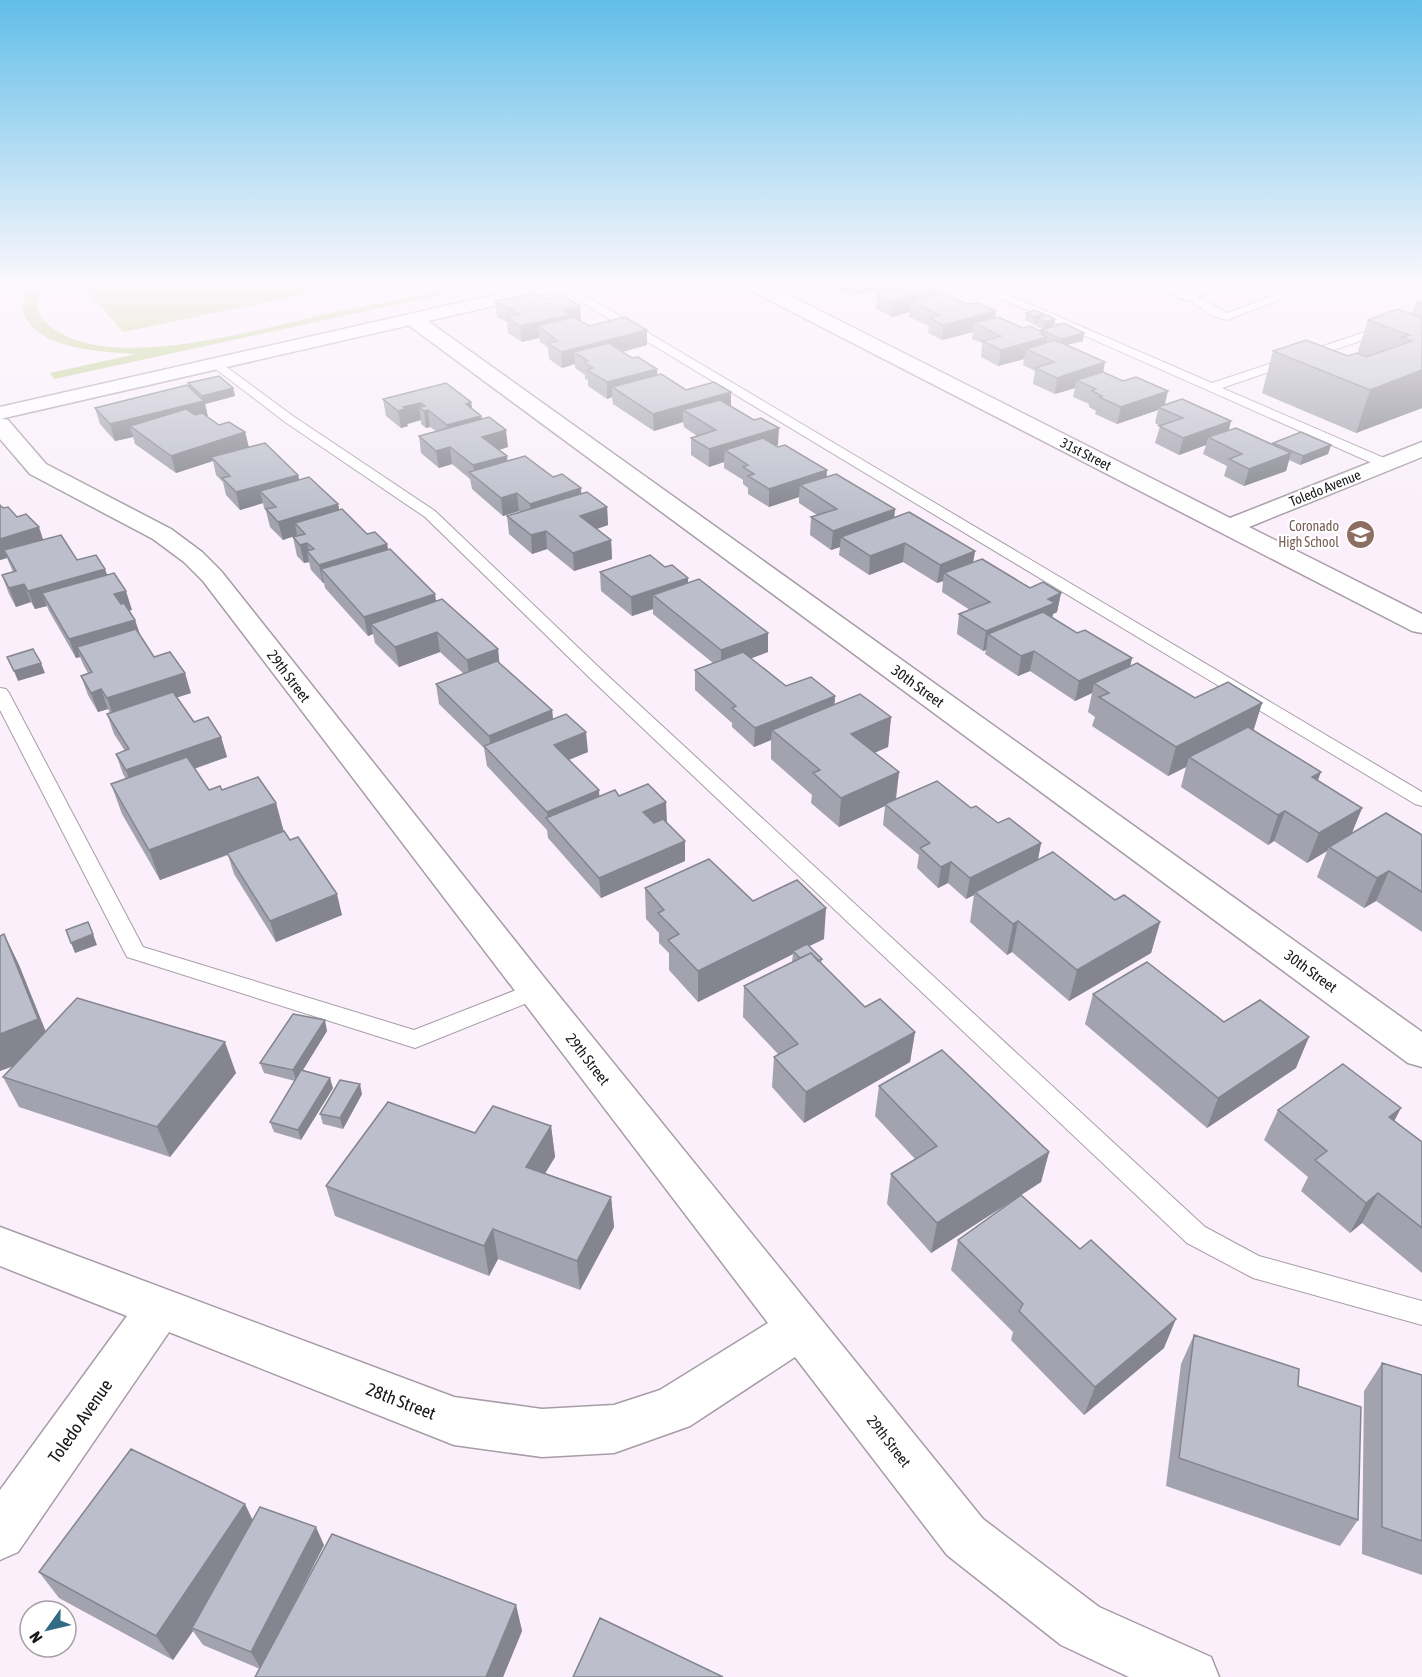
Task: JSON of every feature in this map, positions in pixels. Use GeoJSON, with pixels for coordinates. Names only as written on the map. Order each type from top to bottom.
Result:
{"type":"FeatureCollection","features":[{"type":"Feature","properties":{"kind":"street"},"geometry":{"type":"LineString","coordinates":[[0,413],[229,361]]}},
{"type":"Feature","properties":{"kind":"street","name":"30th Street"},"geometry":{"type":"LineString","coordinates":[[471,361],[1422,1052]]}},
{"type":"Feature","properties":{"kind":"street","name":"31st Street"},"geometry":{"type":"LineString","coordinates":[[903,361],[1422,625]]}},
{"type":"Feature","properties":{"kind":"street","name":"29th Street"},"geometry":{"type":"LineString","coordinates":[[0,425],[38,468],[162,534],[193,556],[212,576],[534,991],[965,1537],[1080,1626],[1191,1677]]}},
{"type":"Feature","properties":{"kind":"street","name":"Toledo Avenue"},"geometry":{"type":"LineString","coordinates":[[1228,527],[1422,449]]}},
{"type":"Feature","properties":{"kind":"street","name":"28th Street"},"geometry":{"type":"LineString","coordinates":[[0,1246],[454,1421],[542,1432],[614,1429],[673,1409],[800,1328]]}},
{"type":"Feature","properties":{"kind":"street","name":"Toledo Avenue"},"geometry":{"type":"LineString","coordinates":[[0,1534],[160,1307]]}},
{"type":"Feature","properties":{"kind":"lane"},"geometry":{"type":"LineString","coordinates":[[694,361],[1422,800]]}},
{"type":"Feature","properties":{"kind":"lane"},"geometry":{"type":"LineString","coordinates":[[1149,361],[1386,464]]}},
{"type":"Feature","properties":{"kind":"lane"},"geometry":{"type":"LineString","coordinates":[[1210,388],[1290,361]]}},
{"type":"Feature","properties":{"kind":"lane"},"geometry":{"type":"LineString","coordinates":[[217,364],[289,419],[430,514],[628,703],[1196,1235],[1253,1266],[1422,1313]]}},
{"type":"Feature","properties":{"kind":"lane"},"geometry":{"type":"LineString","coordinates":[[0,693],[135,952],[416,1039],[534,991]]}},
{"type":"Feature","properties":{"kind":"green space"},"geometry":{"type":"Polygon","coordinates":[[[103,361],[135,361],[54,379],[50,373],[103,361]]]}},
{"type":"Feature","properties":{"kind":"building"},"geometry":{"type":"Polygon","coordinates":[[[645,361],[657,369],[607,382],[587,370],[593,368],[584,362],[645,361]]]}},
{"type":"Feature","properties":{"kind":"building"},"geometry":{"type":"Polygon","coordinates":[[[1299,361],[1422,361],[1422,370],[1370,390],[1299,361]]]}},
{"type":"Feature","properties":{"kind":"building"},"geometry":{"type":"Polygon","coordinates":[[[1054,362],[1105,362],[1057,378],[1035,368],[1054,362]]]}},
{"type":"Feature","properties":{"kind":"building"},"geometry":{"type":"Polygon","coordinates":[[[1103,372],[1123,381],[1136,377],[1168,391],[1121,407],[1099,397],[1102,396],[1092,391],[1096,389],[1076,380],[1103,372]]]}},
{"type":"Feature","properties":{"kind":"building"},"geometry":{"type":"Polygon","coordinates":[[[661,374],[686,390],[714,382],[731,392],[653,414],[612,387],[661,374]]]}},
{"type":"Feature","properties":{"kind":"building"},"geometry":{"type":"Polygon","coordinates":[[[219,376],[233,388],[202,396],[188,383],[219,376]]]}},
{"type":"Feature","properties":{"kind":"building"},"geometry":{"type":"Polygon","coordinates":[[[446,383],[471,402],[466,404],[481,416],[447,425],[428,410],[424,411],[419,407],[425,406],[421,403],[403,407],[405,409],[398,411],[383,399],[446,383]]]}},
{"type":"Feature","properties":{"kind":"building"},"geometry":{"type":"Polygon","coordinates":[[[187,385],[204,401],[110,424],[95,408],[187,385]]]}},
{"type":"Feature","properties":{"kind":"building"},"geometry":{"type":"Polygon","coordinates":[[[1182,399],[1231,421],[1183,438],[1159,426],[1183,418],[1158,407],[1182,399]]]}},
{"type":"Feature","properties":{"kind":"building"},"geometry":{"type":"Polygon","coordinates":[[[720,400],[754,420],[761,418],[779,428],[709,449],[691,438],[716,430],[683,410],[720,400]]]}},
{"type":"Feature","properties":{"kind":"building"},"geometry":{"type":"Polygon","coordinates":[[[186,409],[195,415],[202,413],[219,425],[229,422],[245,432],[171,456],[130,426],[186,409]]]}},
{"type":"Feature","properties":{"kind":"building"},"geometry":{"type":"Polygon","coordinates":[[[489,417],[506,430],[482,437],[507,456],[473,465],[450,447],[436,451],[419,436],[489,417]]]}},
{"type":"Feature","properties":{"kind":"building"},"geometry":{"type":"Polygon","coordinates":[[[1236,428],[1291,453],[1249,469],[1229,459],[1242,454],[1208,437],[1236,428]]]}},
{"type":"Feature","properties":{"kind":"building"},"geometry":{"type":"Polygon","coordinates":[[[1301,432],[1331,445],[1303,456],[1273,443],[1301,432]]]}},
{"type":"Feature","properties":{"kind":"building"},"geometry":{"type":"Polygon","coordinates":[[[763,438],[778,447],[785,445],[827,470],[769,489],[748,476],[754,474],[743,467],[748,465],[725,450],[763,438]]]}},
{"type":"Feature","properties":{"kind":"building"},"geometry":{"type":"Polygon","coordinates":[[[265,443],[298,475],[236,492],[222,478],[230,476],[211,457],[265,443]]]}},
{"type":"Feature","properties":{"kind":"building"},"geometry":{"type":"Polygon","coordinates":[[[525,456],[553,477],[562,474],[581,488],[530,504],[517,493],[501,498],[469,472],[525,456]]]}},
{"type":"Feature","properties":{"kind":"building"},"geometry":{"type":"Polygon","coordinates":[[[836,474],[895,509],[833,531],[811,517],[837,509],[800,485],[836,474]]]}},
{"type":"Feature","properties":{"kind":"building"},"geometry":{"type":"Polygon","coordinates":[[[309,477],[338,504],[278,522],[266,509],[276,507],[260,491],[309,477]]]}},
{"type":"Feature","properties":{"kind":"building"},"geometry":{"type":"Polygon","coordinates":[[[587,492],[607,507],[580,516],[611,540],[573,553],[546,531],[531,535],[507,516],[587,492]]]}},
{"type":"Feature","properties":{"kind":"building"},"geometry":{"type":"Polygon","coordinates":[[[0,505],[3,508],[8,507],[17,517],[26,514],[39,527],[0,539],[0,505]]]}},
{"type":"Feature","properties":{"kind":"building"},"geometry":{"type":"Polygon","coordinates":[[[342,509],[367,534],[375,532],[387,544],[319,565],[307,551],[314,549],[307,543],[300,545],[293,537],[305,534],[295,523],[342,509]]]}},
{"type":"Feature","properties":{"kind":"building"},"geometry":{"type":"Polygon","coordinates":[[[909,512],[975,551],[940,565],[905,543],[870,556],[841,537],[909,512]]]}},
{"type":"Feature","properties":{"kind":"building"},"geometry":{"type":"Polygon","coordinates":[[[61,535],[77,560],[96,555],[105,569],[28,591],[24,584],[9,588],[2,575],[16,571],[4,550],[61,535]]]}},
{"type":"Feature","properties":{"kind":"building"},"geometry":{"type":"Polygon","coordinates":[[[390,549],[435,594],[364,617],[321,569],[390,549]]]}},
{"type":"Feature","properties":{"kind":"building"},"geometry":{"type":"Polygon","coordinates":[[[650,555],[665,567],[672,565],[688,578],[631,597],[600,572],[650,555]]]}},
{"type":"Feature","properties":{"kind":"building"},"geometry":{"type":"Polygon","coordinates":[[[982,559],[1030,588],[1043,582],[1061,593],[1048,599],[1055,603],[986,631],[959,614],[990,602],[944,573],[982,559]]]}},
{"type":"Feature","properties":{"kind":"building"},"geometry":{"type":"Polygon","coordinates":[[[114,573],[126,591],[114,594],[121,604],[124,603],[135,620],[69,639],[42,593],[114,573]]]}},
{"type":"Feature","properties":{"kind":"building"},"geometry":{"type":"Polygon","coordinates":[[[699,579],[768,633],[721,650],[653,595],[699,579]]]}},
{"type":"Feature","properties":{"kind":"building"},"geometry":{"type":"Polygon","coordinates":[[[442,599],[498,649],[467,660],[437,632],[395,647],[371,624],[442,599]]]}},
{"type":"Feature","properties":{"kind":"building"},"geometry":{"type":"Polygon","coordinates":[[[1043,612],[1077,633],[1085,630],[1132,658],[1079,681],[1034,651],[1021,656],[988,634],[1043,612]]]}},
{"type":"Feature","properties":{"kind":"building"},"geometry":{"type":"Polygon","coordinates":[[[136,629],[154,657],[170,652],[185,673],[107,698],[101,689],[91,693],[81,676],[92,672],[77,647],[136,629]]]}},
{"type":"Feature","properties":{"kind":"building"},"geometry":{"type":"Polygon","coordinates":[[[33,649],[41,663],[14,671],[7,657],[33,649]]]}},
{"type":"Feature","properties":{"kind":"building"},"geometry":{"type":"Polygon","coordinates":[[[743,652],[786,686],[811,677],[835,696],[755,728],[732,708],[736,706],[695,670],[743,652]]]}},
{"type":"Feature","properties":{"kind":"building"},"geometry":{"type":"Polygon","coordinates":[[[497,661],[552,710],[489,736],[436,684],[497,661]]]}},
{"type":"Feature","properties":{"kind":"building"},"geometry":{"type":"Polygon","coordinates":[[[1137,663],[1195,698],[1228,682],[1262,703],[1176,747],[1099,697],[1109,693],[1094,683],[1137,663]]]}},
{"type":"Feature","properties":{"kind":"building"},"geometry":{"type":"Polygon","coordinates":[[[173,692],[194,722],[208,717],[221,737],[126,770],[116,754],[129,749],[107,714],[173,692]]]}},
{"type":"Feature","properties":{"kind":"building"},"geometry":{"type":"Polygon","coordinates":[[[860,694],[891,717],[851,734],[899,772],[841,798],[813,773],[820,770],[772,730],[860,694]]]}},
{"type":"Feature","properties":{"kind":"building"},"geometry":{"type":"Polygon","coordinates":[[[566,714],[586,732],[554,745],[599,790],[547,812],[484,746],[566,714]]]}},
{"type":"Feature","properties":{"kind":"building"},"geometry":{"type":"Polygon","coordinates":[[[1248,727],[1321,772],[1312,777],[1362,808],[1319,833],[1285,811],[1278,815],[1189,757],[1248,727]]]}},
{"type":"Feature","properties":{"kind":"building"},"geometry":{"type":"Polygon","coordinates":[[[187,757],[209,790],[220,786],[222,790],[258,777],[276,803],[149,850],[111,784],[187,757]]]}},
{"type":"Feature","properties":{"kind":"building"},"geometry":{"type":"Polygon","coordinates":[[[937,781],[971,808],[976,806],[998,823],[1009,818],[1041,843],[970,878],[951,862],[941,867],[920,848],[930,843],[885,804],[937,781]]]}},
{"type":"Feature","properties":{"kind":"building"},"geometry":{"type":"Polygon","coordinates":[[[648,784],[666,802],[643,812],[654,823],[663,819],[685,841],[599,878],[546,818],[615,790],[619,796],[648,784]]]}},
{"type":"Feature","properties":{"kind":"building"},"geometry":{"type":"Polygon","coordinates":[[[1386,813],[1422,835],[1422,892],[1389,871],[1377,878],[1329,847],[1386,813]]]}},
{"type":"Feature","properties":{"kind":"building"},"geometry":{"type":"Polygon","coordinates":[[[284,831],[290,840],[298,837],[337,894],[270,921],[227,853],[284,831]]]}},
{"type":"Feature","properties":{"kind":"building"},"geometry":{"type":"Polygon","coordinates":[[[1053,852],[1115,900],[1124,895],[1160,922],[1077,970],[1018,921],[1013,924],[975,892],[1053,852]]]}},
{"type":"Feature","properties":{"kind":"building"},"geometry":{"type":"Polygon","coordinates":[[[709,859],[753,901],[797,880],[826,908],[698,971],[668,940],[679,934],[658,913],[664,910],[645,888],[709,859]]]}},
{"type":"Feature","properties":{"kind":"building"},"geometry":{"type":"Polygon","coordinates":[[[88,922],[93,934],[71,943],[66,930],[88,922]]]}},
{"type":"Feature","properties":{"kind":"building"},"geometry":{"type":"Polygon","coordinates":[[[4,934],[38,1019],[0,1034],[0,936],[4,934]]]}},
{"type":"Feature","properties":{"kind":"building"},"geometry":{"type":"Polygon","coordinates":[[[807,944],[822,959],[818,961],[811,953],[800,958],[793,951],[807,944]]]}},
{"type":"Feature","properties":{"kind":"building"},"geometry":{"type":"Polygon","coordinates":[[[811,953],[865,1007],[880,999],[915,1032],[806,1092],[774,1057],[798,1044],[744,986],[811,953]]]}},
{"type":"Feature","properties":{"kind":"building"},"geometry":{"type":"Polygon","coordinates":[[[1147,962],[1224,1022],[1260,1000],[1309,1037],[1218,1098],[1093,994],[1147,962]]]}},
{"type":"Feature","properties":{"kind":"building"},"geometry":{"type":"Polygon","coordinates":[[[77,998],[225,1042],[157,1127],[3,1077],[77,998]]]}},
{"type":"Feature","properties":{"kind":"building"},"geometry":{"type":"Polygon","coordinates":[[[293,1014],[325,1020],[293,1070],[260,1063],[293,1014]]]}},
{"type":"Feature","properties":{"kind":"building"},"geometry":{"type":"Polygon","coordinates":[[[942,1050],[1049,1152],[937,1223],[891,1174],[937,1146],[879,1086],[942,1050]]]}},
{"type":"Feature","properties":{"kind":"building"},"geometry":{"type":"Polygon","coordinates":[[[1343,1064],[1401,1108],[1389,1117],[1422,1142],[1422,1228],[1378,1193],[1366,1203],[1315,1160],[1327,1151],[1278,1110],[1343,1064]]]}},
{"type":"Feature","properties":{"kind":"building"},"geometry":{"type":"Polygon","coordinates":[[[301,1070],[330,1078],[298,1130],[270,1122],[301,1070]]]}},
{"type":"Feature","properties":{"kind":"building"},"geometry":{"type":"Polygon","coordinates":[[[340,1080],[360,1084],[340,1118],[320,1114],[340,1080]]]}},
{"type":"Feature","properties":{"kind":"building"},"geometry":{"type":"Polygon","coordinates":[[[388,1102],[475,1133],[493,1106],[551,1126],[526,1167],[611,1197],[577,1261],[493,1229],[484,1246],[326,1186],[388,1102]]]}},
{"type":"Feature","properties":{"kind":"building"},"geometry":{"type":"Polygon","coordinates":[[[1021,1195],[1080,1249],[1091,1240],[1176,1319],[1095,1387],[1019,1311],[1023,1304],[958,1240],[1021,1195]]]}},
{"type":"Feature","properties":{"kind":"building"},"geometry":{"type":"Polygon","coordinates":[[[1194,1335],[1299,1369],[1298,1386],[1361,1407],[1358,1520],[1179,1458],[1194,1335]]]}},
{"type":"Feature","properties":{"kind":"building"},"geometry":{"type":"Polygon","coordinates":[[[1382,1363],[1422,1375],[1422,1541],[1382,1527],[1382,1363]]]}},
{"type":"Feature","properties":{"kind":"building"},"geometry":{"type":"Polygon","coordinates":[[[131,1449],[245,1504],[156,1636],[39,1572],[131,1449]]]}},
{"type":"Feature","properties":{"kind":"building"},"geometry":{"type":"Polygon","coordinates":[[[260,1507],[316,1527],[251,1652],[192,1628],[260,1507]]]}},
{"type":"Feature","properties":{"kind":"building"},"geometry":{"type":"Polygon","coordinates":[[[332,1534],[516,1605],[486,1677],[255,1677],[332,1534]]]}},
{"type":"Feature","properties":{"kind":"building"},"geometry":{"type":"Polygon","coordinates":[[[600,1618],[723,1677],[573,1677],[600,1618]]]}},
{"type":"Feature","properties":{"kind":"place","name":"Coronado High School"},"geometry":{"type":"Point","coordinates":[1360,534]}}]}
